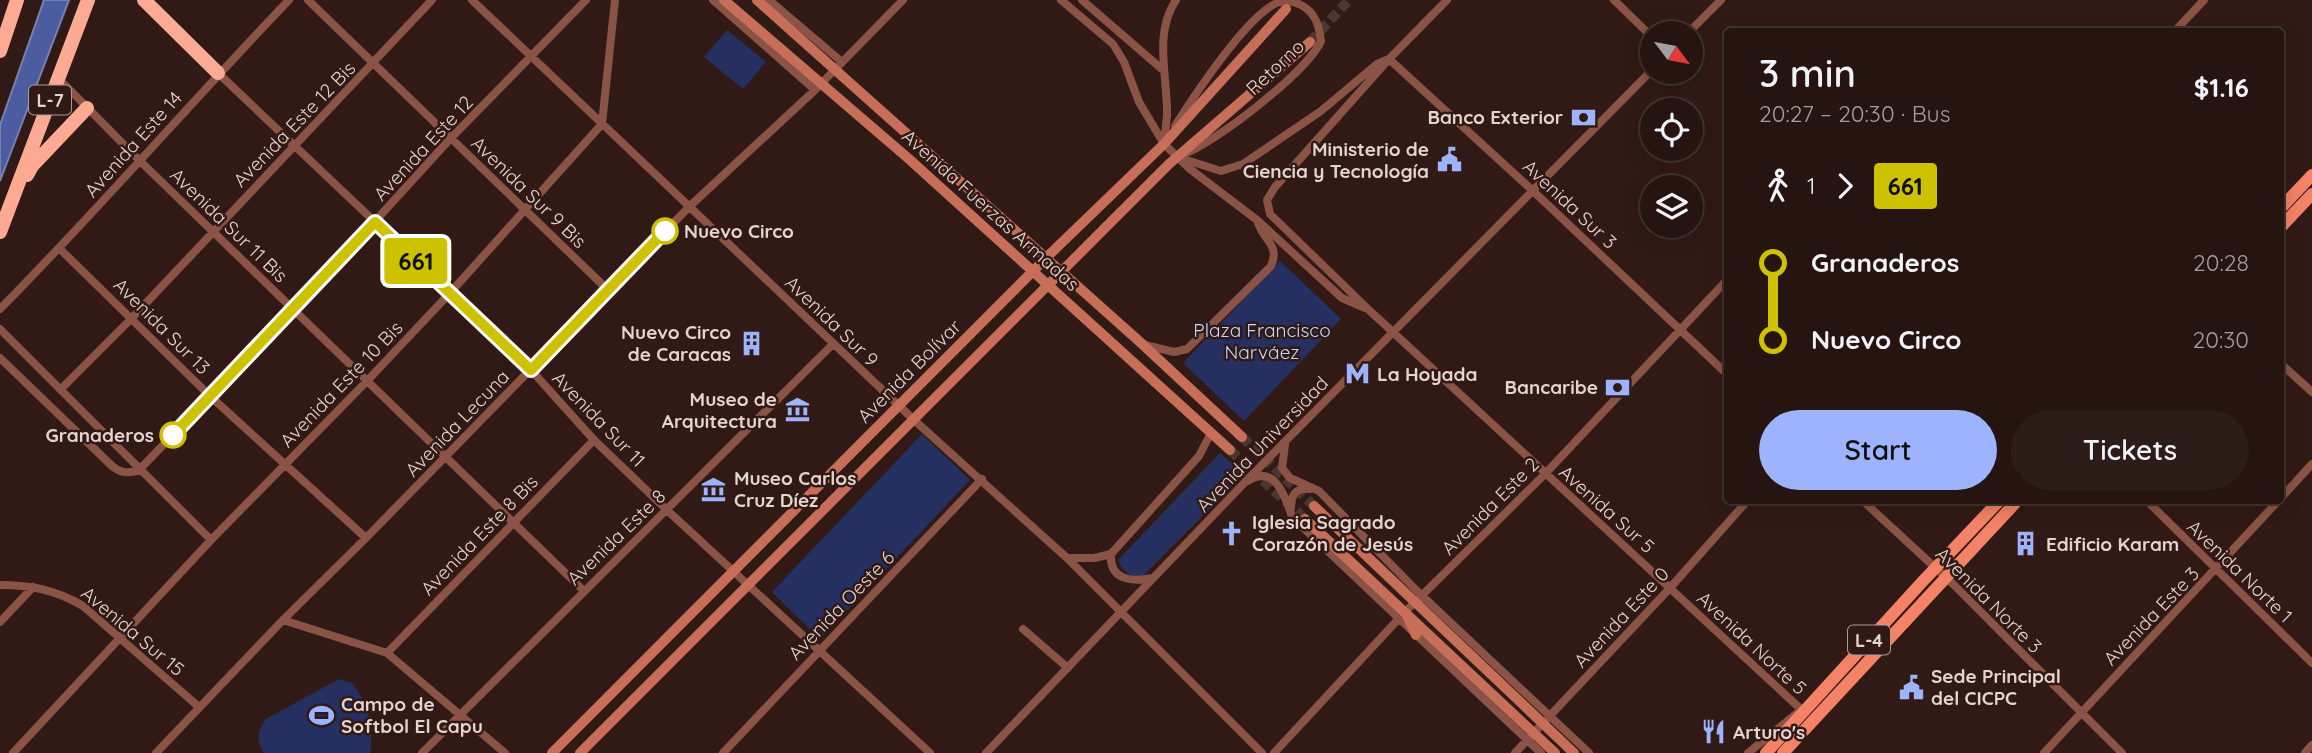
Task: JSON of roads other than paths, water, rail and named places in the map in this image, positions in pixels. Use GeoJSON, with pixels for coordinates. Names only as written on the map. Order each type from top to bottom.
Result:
{"type":"FeatureCollection","features":[{"type":"Feature","properties":{"kind":"highway"},"geometry":{"type":"LineString","coordinates":[[0,51],[17,0]]}},
{"type":"Feature","properties":{"kind":"highway","name":"L-7"},"geometry":{"type":"LineString","coordinates":[[0,232],[89,0]]}},
{"type":"Feature","properties":{"kind":"highway"},"geometry":{"type":"LineString","coordinates":[[144,0],[218,73]]}},
{"type":"Feature","properties":{"kind":"highway"},"geometry":{"type":"LineString","coordinates":[[12,201],[32,166],[87,108]]}},
{"type":"Feature","properties":{"kind":"main road","name":"Avenida Fuerzas Armadas"},"geometry":{"type":"LineString","coordinates":[[724,0],[900,151],[1230,450]]}},
{"type":"Feature","properties":{"kind":"main road","name":"Avenida Fuerzas Armadas"},"geometry":{"type":"LineString","coordinates":[[757,0],[1140,342],[1242,437]]}},
{"type":"Feature","properties":{"kind":"main road","name":"Avenida Bolívar"},"geometry":{"type":"LineString","coordinates":[[552,753],[1050,254],[1164,144],[1286,9]]}},
{"type":"Feature","properties":{"kind":"main road","name":"Avenida Bolívar"},"geometry":{"type":"LineString","coordinates":[[580,753],[1177,157],[1310,42]]}},
{"type":"Feature","properties":{"kind":"main road"},"geometry":{"type":"LineString","coordinates":[[2284,205],[2310,181]]}},
{"type":"Feature","properties":{"kind":"main road"},"geometry":{"type":"LineString","coordinates":[[2284,224],[2312,194]]}},
{"type":"Feature","properties":{"kind":"main road","name":"L-4"},"geometry":{"type":"LineString","coordinates":[[1785,752],[1807,716],[1935,568],[1996,504]]}},
{"type":"Feature","properties":{"kind":"main road","name":"L-4"},"geometry":{"type":"LineString","coordinates":[[1766,753],[1946,578],[2014,504]]}},
{"type":"Feature","properties":{"kind":"main road"},"geometry":{"type":"LineString","coordinates":[[1314,506],[1436,615],[1574,753]]}},
{"type":"Feature","properties":{"kind":"main road"},"geometry":{"type":"LineString","coordinates":[[1305,519],[1402,616],[1555,753]]}},
{"type":"Feature","properties":{"kind":"street","name":"Avenida Este 14"},"geometry":{"type":"LineString","coordinates":[[0,309],[60,249],[218,73],[289,0]]}},
{"type":"Feature","properties":{"kind":"street","name":"Avenida Sur 9 Bis"},"geometry":{"type":"LineString","coordinates":[[308,0],[608,290]]}},
{"type":"Feature","properties":{"kind":"street","name":"Avenida Este 12 Bis"},"geometry":{"type":"LineString","coordinates":[[61,389],[132,318],[432,0]]}},
{"type":"Feature","properties":{"kind":"street","name":"Avenida Sur 9"},"geometry":{"type":"LineString","coordinates":[[472,0],[898,406],[1067,558],[1262,753]]}},
{"type":"Feature","properties":{"kind":"street","name":"Avenida Este 12"},"geometry":{"type":"LineString","coordinates":[[139,470],[293,310],[450,139],[586,0]]}},
{"type":"Feature","properties":{"kind":"street"},"geometry":{"type":"LineString","coordinates":[[602,124],[615,0]]}},
{"type":"Feature","properties":{"kind":"street"},"geometry":{"type":"LineString","coordinates":[[713,0],[817,88]]}},
{"type":"Feature","properties":{"kind":"street"},"geometry":{"type":"LineString","coordinates":[[769,0],[840,64]]}},
{"type":"Feature","properties":{"kind":"street","name":"Avenida Lecuna"},"geometry":{"type":"LineString","coordinates":[[156,753],[690,206],[817,88],[903,0]]}},
{"type":"Feature","properties":{"kind":"street","name":"Avenida Sur 5"},"geometry":{"type":"LineString","coordinates":[[1061,0],[1113,44],[1139,102],[1164,144],[1257,220],[1342,298],[1370,311]]}},
{"type":"Feature","properties":{"kind":"street"},"geometry":{"type":"LineString","coordinates":[[1082,0],[1163,70]]}},
{"type":"Feature","properties":{"kind":"street"},"geometry":{"type":"LineString","coordinates":[[1164,144],[1167,115],[1163,70],[1164,33],[1171,7],[1176,0]]}},
{"type":"Feature","properties":{"kind":"street"},"geometry":{"type":"LineString","coordinates":[[1177,157],[1221,171],[1243,164],[1321,111],[1377,64],[1389,59],[1447,0]]}},
{"type":"Feature","properties":{"kind":"street"},"geometry":{"type":"LineString","coordinates":[[1614,0],[1640,25]]}},
{"type":"Feature","properties":{"kind":"street"},"geometry":{"type":"LineString","coordinates":[[1700,21],[1721,0]]}},
{"type":"Feature","properties":{"kind":"street"},"geometry":{"type":"LineString","coordinates":[[2178,28],[2204,0]]}},
{"type":"Feature","properties":{"kind":"street","name":"Retorno"},"geometry":{"type":"LineString","coordinates":[[1164,144],[1210,72],[1258,17],[1282,1],[1295,2],[1305,7],[1319,26],[1321,41],[1309,60],[1252,110],[1201,148],[1177,157]]}},
{"type":"Feature","properties":{"kind":"street","name":"Avenida Sur 5"},"geometry":{"type":"LineString","coordinates":[[1389,59],[1275,187],[1268,200],[1270,214],[1370,311],[1670,588]]}},
{"type":"Feature","properties":{"kind":"street","name":"Avenida Sur 3"},"geometry":{"type":"LineString","coordinates":[[1389,59],[1724,371]]}},
{"type":"Feature","properties":{"kind":"street","name":"Avenida Sur 11"},"geometry":{"type":"LineString","coordinates":[[218,73],[531,370],[594,440],[667,510],[930,753]]}},
{"type":"Feature","properties":{"kind":"street","name":"Avenida Universidad"},"geometry":{"type":"LineString","coordinates":[[986,753],[1240,487],[1640,82]]}},
{"type":"Feature","properties":{"kind":"street","name":"Avenida Sur 11 Bis"},"geometry":{"type":"LineString","coordinates":[[65,85],[583,590]]}},
{"type":"Feature","properties":{"kind":"street","name":"Avenida Este 10 Bis"},"geometry":{"type":"LineString","coordinates":[[13,753],[211,540],[368,381],[602,124]]}},
{"type":"Feature","properties":{"kind":"street"},"geometry":{"type":"LineString","coordinates":[[1140,342],[1164,351],[1187,349],[1254,285],[1271,266],[1275,254],[1260,232],[1257,220]]}},
{"type":"Feature","properties":{"kind":"street","name":"Avenida Sur 13"},"geometry":{"type":"LineString","coordinates":[[60,249],[284,466],[366,538]]}},
{"type":"Feature","properties":{"kind":"street","name":"Avenida Este 2"},"geometry":{"type":"LineString","coordinates":[[1274,753],[1418,599],[1545,474],[1724,283]]}},
{"type":"Feature","properties":{"kind":"street"},"geometry":{"type":"LineString","coordinates":[[0,329],[211,540]]}},
{"type":"Feature","properties":{"kind":"street","name":"Avenida Este 8"},"geometry":{"type":"LineString","coordinates":[[422,753],[833,344]]}},
{"type":"Feature","properties":{"kind":"street"},"geometry":{"type":"LineString","coordinates":[[0,358],[104,459],[119,471],[130,473],[139,470]]}},
{"type":"Feature","properties":{"kind":"street"},"geometry":{"type":"LineString","coordinates":[[2284,367],[2312,392]]}},
{"type":"Feature","properties":{"kind":"street"},"geometry":{"type":"LineString","coordinates":[[1067,558],[1094,558],[1111,554],[1199,456],[1211,432]]}},
{"type":"Feature","properties":{"kind":"street","name":"Avenida Este 8 Bis"},"geometry":{"type":"LineString","coordinates":[[387,653],[594,440]]}},
{"type":"Feature","properties":{"kind":"street"},"geometry":{"type":"LineString","coordinates":[[1286,441],[1282,459],[1285,474],[1320,492],[1403,574],[1418,599]]}},
{"type":"Feature","properties":{"kind":"street","name":"Avenida Este 3"},"geometry":{"type":"LineString","coordinates":[[2284,496],[2312,464]]}},
{"type":"Feature","properties":{"kind":"street"},"geometry":{"type":"LineString","coordinates":[[1240,487],[1252,478],[1260,477],[1277,484],[1284,492],[1292,517],[1378,598],[1402,616]]}},
{"type":"Feature","properties":{"kind":"street","name":"Avenida Oeste 6"},"geometry":{"type":"LineString","coordinates":[[723,753],[982,480]]}},
{"type":"Feature","properties":{"kind":"street"},"geometry":{"type":"LineString","coordinates":[[1292,517],[1292,499],[1295,492],[1305,489],[1320,492]]}},
{"type":"Feature","properties":{"kind":"street","name":"Avenida Este 0"},"geometry":{"type":"LineString","coordinates":[[1515,753],[1670,588],[1744,504]]}},
{"type":"Feature","properties":{"kind":"street","name":"Avenida Norte 3"},"geometry":{"type":"LineString","coordinates":[[1866,504],[1946,578],[2122,753]]}},
{"type":"Feature","properties":{"kind":"street","name":"Avenida Norte 1"},"geometry":{"type":"LineString","coordinates":[[2150,504],[2312,663]]}},
{"type":"Feature","properties":{"kind":"street","name":"Avenida Este 3"},"geometry":{"type":"LineString","coordinates":[[2044,753],[2276,504]]}},
{"type":"Feature","properties":{"kind":"street"},"geometry":{"type":"LineString","coordinates":[[1111,554],[1113,568],[1121,578],[1134,581],[1154,578]]}},
{"type":"Feature","properties":{"kind":"street","name":"Avenida Sur 15"},"geometry":{"type":"LineString","coordinates":[[0,585],[33,587],[62,594],[83,606],[199,707]]}},
{"type":"Feature","properties":{"kind":"street"},"geometry":{"type":"LineString","coordinates":[[0,622],[33,587]]}},
{"type":"Feature","properties":{"kind":"street","name":"Avenida Norte 5"},"geometry":{"type":"LineString","coordinates":[[1670,588],[1807,716]]}},
{"type":"Feature","properties":{"kind":"street"},"geometry":{"type":"LineString","coordinates":[[1436,615],[1480,651],[1589,753]]}},
{"type":"Feature","properties":{"kind":"street"},"geometry":{"type":"LineString","coordinates":[[283,620],[387,653],[505,753]]}},
{"type":"Feature","properties":{"kind":"street"},"geometry":{"type":"LineString","coordinates":[[1023,629],[1068,668]]}},
{"type":"Feature","properties":{"kind":"street"},"geometry":{"type":"LineString","coordinates":[[1421,633],[1541,753]]}},
{"type":"Feature","properties":{"kind":"street"},"geometry":{"type":"LineString","coordinates":[[1748,753],[1794,715],[1807,716]]}},
{"type":"Feature","properties":{"kind":"street"},"geometry":{"type":"LineString","coordinates":[[2305,753],[2312,745]]}},
{"type":"Feature","properties":{"kind":"tunnel"},"geometry":{"type":"LineString","coordinates":[[1310,42],[1349,0]]}},
{"type":"Feature","properties":{"kind":"tunnel"},"geometry":{"type":"LineString","coordinates":[[1242,437],[1314,506]]}},
{"type":"Feature","properties":{"kind":"tunnel"},"geometry":{"type":"LineString","coordinates":[[1230,450],[1305,519]]}},
{"type":"Feature","properties":{"kind":"place","name":"Banco Exterior"},"geometry":{"type":"Point","coordinates":[1583,117]}},
{"type":"Feature","properties":{"kind":"place","name":"Ministerio de Ciencia y Tecnología"},"geometry":{"type":"Point","coordinates":[1449,160]}},
{"type":"Feature","properties":{"kind":"place","name":"Nuevo Circo"},"geometry":{"type":"Point","coordinates":[665,231]}},
{"type":"Feature","properties":{"kind":"place","name":"Nuevo Circo de Caracas"},"geometry":{"type":"Point","coordinates":[751,343]}},
{"type":"Feature","properties":{"kind":"place","name":"La Hoyada"},"geometry":{"type":"Point","coordinates":[1357,374]}},
{"type":"Feature","properties":{"kind":"place","name":"Bancaribe"},"geometry":{"type":"Point","coordinates":[1618,387]}},
{"type":"Feature","properties":{"kind":"place","name":"Museo de Arquitectura"},"geometry":{"type":"Point","coordinates":[797,410]}},
{"type":"Feature","properties":{"kind":"place","name":"Granaderos"},"geometry":{"type":"Point","coordinates":[173,435]}},
{"type":"Feature","properties":{"kind":"place","name":"Museo Carlos Cruz Díez"},"geometry":{"type":"Point","coordinates":[714,489]}},
{"type":"Feature","properties":{"kind":"place","name":"Iglesia Sagrado Corazón de Jesús"},"geometry":{"type":"Point","coordinates":[1232,533]}},
{"type":"Feature","properties":{"kind":"place","name":"Edificio Karam"},"geometry":{"type":"Point","coordinates":[2026,544]}},
{"type":"Feature","properties":{"kind":"place","name":"Sede Principal del CICPC"},"geometry":{"type":"Point","coordinates":[1911,687]}},
{"type":"Feature","properties":{"kind":"place","name":"Campo de Softbol El Capu"},"geometry":{"type":"Point","coordinates":[321,715]}},
{"type":"Feature","properties":{"kind":"place","name":"Arturo's"},"geometry":{"type":"Point","coordinates":[1713,732]}},
{"type":"Feature","properties":{"kind":"park label","name":"Plaza Francisco Narváez"},"geometry":{"type":"Point","coordinates":[1262,341]}}]}
